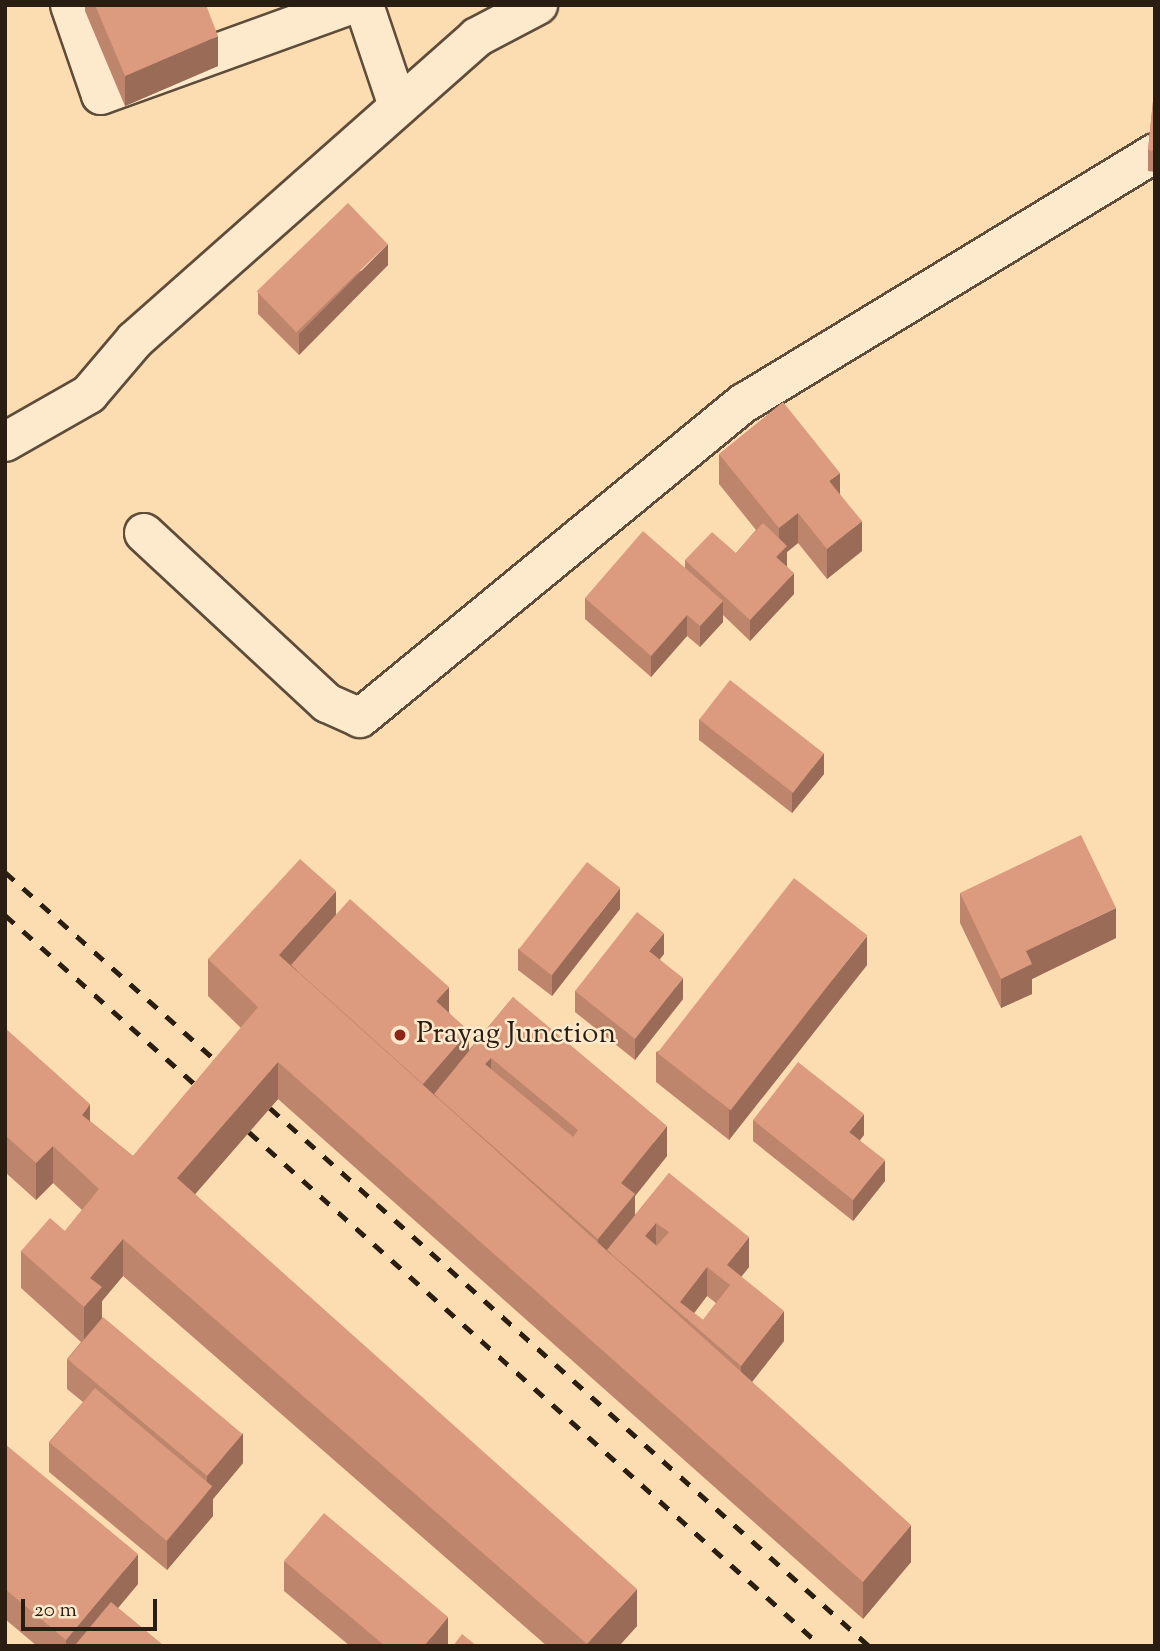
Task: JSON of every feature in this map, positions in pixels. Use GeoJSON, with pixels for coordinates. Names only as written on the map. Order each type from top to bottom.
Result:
{"type":"FeatureCollection","features":[{"type":"Feature","properties":{"kind":"street"},"geometry":{"type":"LineString","coordinates":[[70,5],[101,95],[350,5]]}},
{"type":"Feature","properties":{"kind":"street"},"geometry":{"type":"LineString","coordinates":[[364,5],[398,106]]}},
{"type":"Feature","properties":{"kind":"street"},"geometry":{"type":"LineString","coordinates":[[5,442],[89,394],[135,340],[477,37],[538,5]]}},
{"type":"Feature","properties":{"kind":"street"},"geometry":{"type":"LineString","coordinates":[[144,533],[327,702],[360,718],[744,403],[1155,153]]}},
{"type":"Feature","properties":{"kind":"building"},"geometry":{"type":"Polygon","coordinates":[[[95,5],[206,5],[218,36],[125,76],[95,5]]]}},
{"type":"Feature","properties":{"kind":"building"},"geometry":{"type":"Polygon","coordinates":[[[1155,82],[1155,151],[1148,150],[1155,82]]]}},
{"type":"Feature","properties":{"kind":"building"},"geometry":{"type":"Polygon","coordinates":[[[348,203],[388,244],[296,332],[257,291],[348,203]]]}},
{"type":"Feature","properties":{"kind":"building"},"geometry":{"type":"Polygon","coordinates":[[[783,402],[840,473],[829,481],[862,521],[827,549],[798,513],[779,528],[719,454],[783,402]]]}},
{"type":"Feature","properties":{"kind":"building"},"geometry":{"type":"Polygon","coordinates":[[[763,523],[787,546],[776,557],[794,573],[750,620],[685,560],[712,532],[736,553],[763,523]]]}},
{"type":"Feature","properties":{"kind":"building"},"geometry":{"type":"Polygon","coordinates":[[[643,531],[723,601],[700,626],[687,615],[651,656],[585,598],[643,531]]]}},
{"type":"Feature","properties":{"kind":"building"},"geometry":{"type":"Polygon","coordinates":[[[730,680],[824,753],[793,793],[699,719],[730,680]]]}},
{"type":"Feature","properties":{"kind":"building"},"geometry":{"type":"Polygon","coordinates":[[[1081,835],[1116,908],[1026,951],[1032,964],[1001,979],[960,893],[1081,835]]]}},
{"type":"Feature","properties":{"kind":"building"},"geometry":{"type":"Polygon","coordinates":[[[300,859],[336,891],[279,955],[911,1525],[863,1582],[278,1062],[177,1178],[637,1589],[587,1644],[123,1239],[90,1278],[102,1287],[84,1307],[21,1251],[50,1218],[65,1231],[99,1189],[53,1146],[36,1163],[5,1135],[5,1028],[90,1104],[82,1115],[133,1156],[258,1007],[208,959],[300,859]]]}},
{"type":"Feature","properties":{"kind":"building"},"geometry":{"type":"Polygon","coordinates":[[[587,862],[620,888],[552,975],[519,949],[587,862]]]}},
{"type":"Feature","properties":{"kind":"building"},"geometry":{"type":"Polygon","coordinates":[[[794,878],[867,935],[731,1110],[657,1053],[794,878]]]}},
{"type":"Feature","properties":{"kind":"building"},"geometry":{"type":"Polygon","coordinates":[[[350,899],[449,987],[436,1001],[469,1031],[423,1084],[291,965],[350,899]]]}},
{"type":"Feature","properties":{"kind":"building"},"geometry":{"type":"Polygon","coordinates":[[[637,912],[664,933],[649,951],[683,978],[635,1039],[575,991],[637,912]]]}},
{"type":"Feature","properties":{"kind":"building"},"geometry":{"type":"Polygon","coordinates":[[[513,997],[667,1126],[621,1183],[635,1194],[598,1239],[434,1094],[513,997]],[[491,1058],[485,1064],[573,1137],[578,1130],[491,1058]]]}},
{"type":"Feature","properties":{"kind":"building"},"geometry":{"type":"Polygon","coordinates":[[[798,1062],[864,1114],[849,1132],[885,1160],[853,1200],[753,1120],[798,1062]]]}},
{"type":"Feature","properties":{"kind":"building"},"geometry":{"type":"Polygon","coordinates":[[[669,1173],[749,1237],[727,1265],[784,1311],[741,1366],[607,1250],[669,1173]],[[656,1223],[645,1236],[657,1246],[669,1232],[656,1223]],[[707,1267],[680,1302],[703,1320],[730,1285],[707,1267]]]}},
{"type":"Feature","properties":{"kind":"building"},"geometry":{"type":"Polygon","coordinates":[[[103,1317],[242,1434],[207,1476],[68,1359],[103,1317]]]}},
{"type":"Feature","properties":{"kind":"building"},"geometry":{"type":"Polygon","coordinates":[[[95,1388],[212,1486],[167,1541],[49,1442],[95,1388]]]}},
{"type":"Feature","properties":{"kind":"building"},"geometry":{"type":"Polygon","coordinates":[[[5,1444],[138,1554],[66,1640],[5,1589],[5,1444]]]}},
{"type":"Feature","properties":{"kind":"building"},"geometry":{"type":"Polygon","coordinates":[[[324,1513],[448,1617],[424,1646],[385,1646],[284,1561],[324,1513]]]}},
{"type":"Feature","properties":{"kind":"building"},"geometry":{"type":"Polygon","coordinates":[[[111,1602],[164,1646],[78,1646],[76,1644],[111,1602]]]}},
{"type":"Feature","properties":{"kind":"building"},"geometry":{"type":"Polygon","coordinates":[[[462,1634],[477,1646],[453,1646],[462,1634]]]}},
{"type":"Feature","properties":{"kind":"railway"},"geometry":{"type":"LineString","coordinates":[[5,872],[230,1073]]}},
{"type":"Feature","properties":{"kind":"railway"},"geometry":{"type":"LineString","coordinates":[[5,915],[209,1097]]}},
{"type":"Feature","properties":{"kind":"railway"},"geometry":{"type":"LineString","coordinates":[[270,1108],[869,1646]]}},
{"type":"Feature","properties":{"kind":"railway"},"geometry":{"type":"LineString","coordinates":[[249,1132],[821,1646]]}},
{"type":"Feature","properties":{"kind":"place","name":"Prayag Junction"},"geometry":{"type":"Point","coordinates":[400,1035]}}]}
